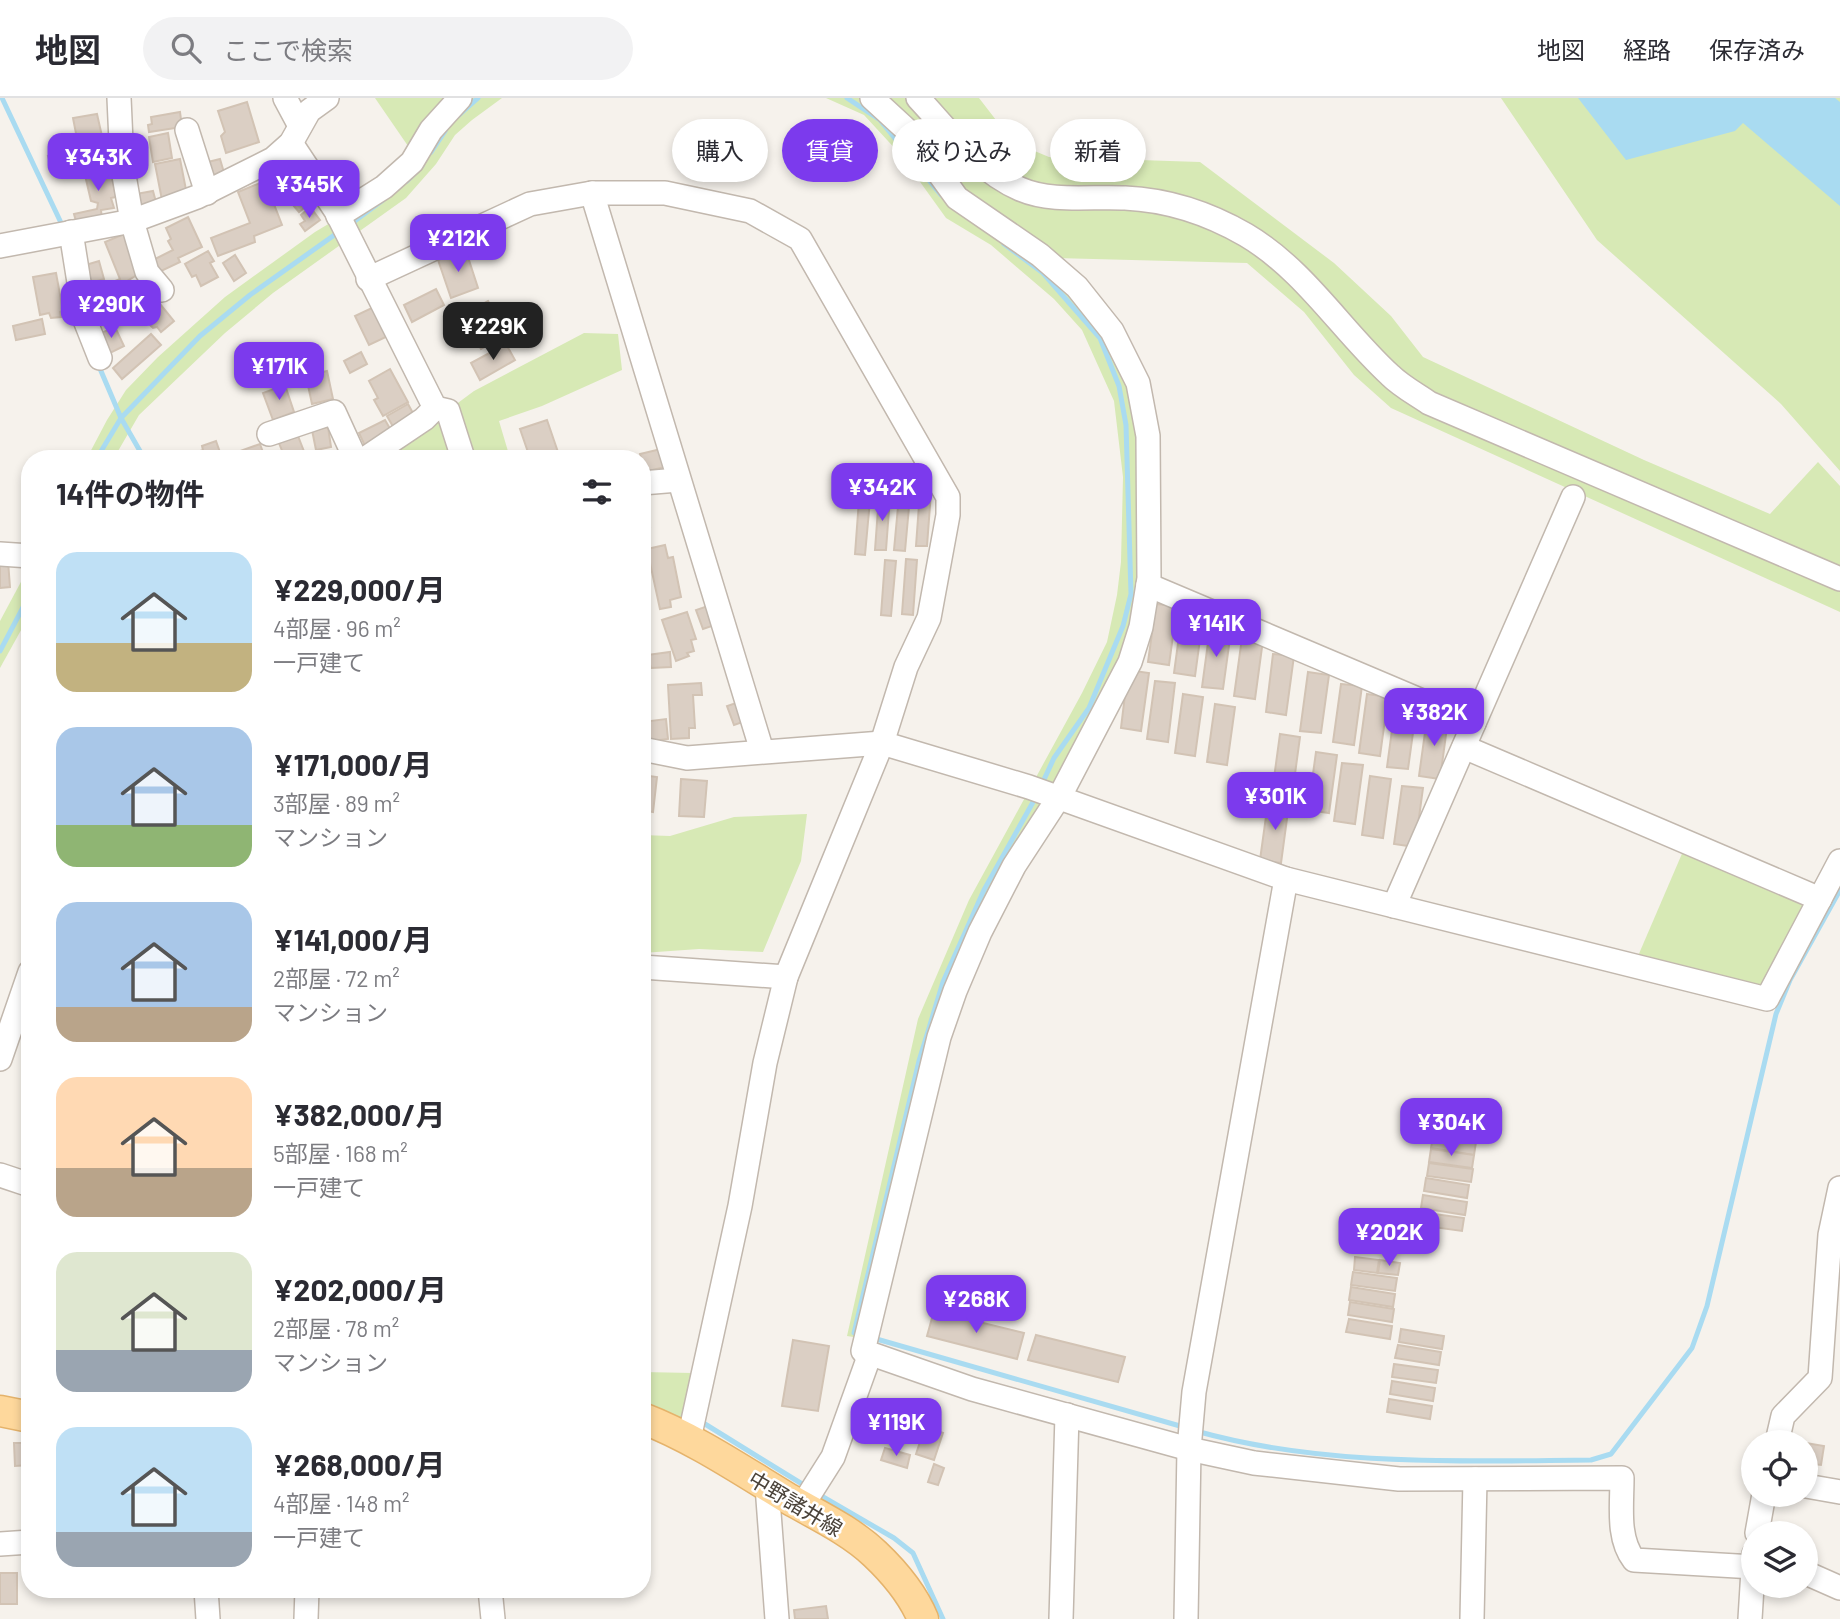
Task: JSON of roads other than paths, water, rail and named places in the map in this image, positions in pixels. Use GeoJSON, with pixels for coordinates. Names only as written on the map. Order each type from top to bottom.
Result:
{"type":"FeatureCollection","features":[{"type":"Feature","properties":{"kind":"main road"},"geometry":{"type":"LineString","coordinates":[[0,1411],[21,1415]]}},
{"type":"Feature","properties":{"kind":"main road","name":"中野諸井線"},"geometry":{"type":"LineString","coordinates":[[651,1422],[689,1439],[874,1552],[896,1576],[918,1607],[923,1619]]}},
{"type":"Feature","properties":{"kind":"street"},"geometry":{"type":"LineString","coordinates":[[119,98],[122,164],[132,221],[147,272],[162,290]]}},
{"type":"Feature","properties":{"kind":"street"},"geometry":{"type":"LineString","coordinates":[[285,98],[296,135],[435,408],[447,411],[460,450]]}},
{"type":"Feature","properties":{"kind":"street"},"geometry":{"type":"LineString","coordinates":[[0,246],[132,221],[207,192],[273,159],[296,135],[309,111],[327,98]]}},
{"type":"Feature","properties":{"kind":"street"},"geometry":{"type":"LineString","coordinates":[[338,216],[384,187],[412,162],[431,130],[460,98]]}},
{"type":"Feature","properties":{"kind":"street"},"geometry":{"type":"LineString","coordinates":[[872,98],[909,132],[957,198],[1040,254],[1077,287],[1112,331],[1138,383],[1148,436],[1147,585],[1141,627],[1130,663],[1057,797],[1014,866],[980,932],[948,1012],[939,1037],[863,1351],[972,1389],[1189,1449],[1254,1463],[1399,1479],[1622,1479],[1625,1549],[1634,1560],[1741,1563]]}},
{"type":"Feature","properties":{"kind":"street"},"geometry":{"type":"LineString","coordinates":[[918,98],[979,164],[998,178],[1023,190],[1061,197],[1165,202],[1205,215],[1247,236],[1286,265],[1319,296],[1391,376],[1429,402],[1840,579]]}},
{"type":"Feature","properties":{"kind":"street"},"geometry":{"type":"LineString","coordinates":[[187,130],[207,192]]}},
{"type":"Feature","properties":{"kind":"street"},"geometry":{"type":"LineString","coordinates":[[368,279],[530,204],[592,193],[665,193],[750,211],[800,239],[948,496],[948,515],[929,618],[906,667],[882,743],[786,977],[765,1063],[740,1206],[689,1439]]}},
{"type":"Feature","properties":{"kind":"street"},"geometry":{"type":"LineString","coordinates":[[592,193],[762,751]]}},
{"type":"Feature","properties":{"kind":"street"},"geometry":{"type":"LineString","coordinates":[[71,232],[85,320],[100,358]]}},
{"type":"Feature","properties":{"kind":"street"},"geometry":{"type":"LineString","coordinates":[[378,450],[424,419],[435,408]]}},
{"type":"Feature","properties":{"kind":"street"},"geometry":{"type":"LineString","coordinates":[[269,434],[334,412],[351,450]]}},
{"type":"Feature","properties":{"kind":"street"},"geometry":{"type":"LineString","coordinates":[[651,482],[678,480]]}},
{"type":"Feature","properties":{"kind":"street"},"geometry":{"type":"LineString","coordinates":[[1394,906],[1573,496]]}},
{"type":"Feature","properties":{"kind":"street"},"geometry":{"type":"LineString","coordinates":[[0,555],[21,556]]}},
{"type":"Feature","properties":{"kind":"street"},"geometry":{"type":"LineString","coordinates":[[1147,585],[1474,723]]}},
{"type":"Feature","properties":{"kind":"street"},"geometry":{"type":"LineString","coordinates":[[651,751],[687,758],[882,743],[1029,787],[1286,879],[1767,999],[1840,861]]}},
{"type":"Feature","properties":{"kind":"street"},"geometry":{"type":"LineString","coordinates":[[1464,747],[1820,899]]}},
{"type":"Feature","properties":{"kind":"street"},"geometry":{"type":"LineString","coordinates":[[1186,1619],[1189,1449],[1194,1392],[1286,879]]}},
{"type":"Feature","properties":{"kind":"street"},"geometry":{"type":"LineString","coordinates":[[651,968],[786,977]]}},
{"type":"Feature","properties":{"kind":"street"},"geometry":{"type":"LineString","coordinates":[[0,1059],[21,998]]}},
{"type":"Feature","properties":{"kind":"street"},"geometry":{"type":"LineString","coordinates":[[0,1175],[21,1182]]}},
{"type":"Feature","properties":{"kind":"street"},"geometry":{"type":"LineString","coordinates":[[1780,1430],[1783,1416],[1820,1378],[1830,1235],[1840,1188]]}},
{"type":"Feature","properties":{"kind":"street"},"geometry":{"type":"LineString","coordinates":[[802,1506],[833,1457],[870,1354]]}},
{"type":"Feature","properties":{"kind":"street"},"geometry":{"type":"LineString","coordinates":[[1061,1619],[1067,1415]]}},
{"type":"Feature","properties":{"kind":"street"},"geometry":{"type":"LineString","coordinates":[[1472,1619],[1475,1479]]}},
{"type":"Feature","properties":{"kind":"street"},"geometry":{"type":"LineString","coordinates":[[767,1486],[777,1619]]}},
{"type":"Feature","properties":{"kind":"street"},"geometry":{"type":"LineString","coordinates":[[1818,1488],[1840,1492]]}},
{"type":"Feature","properties":{"kind":"street"},"geometry":{"type":"LineString","coordinates":[[0,1544],[21,1543]]}},
{"type":"Feature","properties":{"kind":"street"},"geometry":{"type":"LineString","coordinates":[[1818,1578],[1840,1588]]}},
{"type":"Feature","properties":{"kind":"street"},"geometry":{"type":"LineString","coordinates":[[207,1598],[208,1619]]}},
{"type":"Feature","properties":{"kind":"street"},"geometry":{"type":"LineString","coordinates":[[306,1619],[307,1598]]}},
{"type":"Feature","properties":{"kind":"street"},"geometry":{"type":"LineString","coordinates":[[491,1598],[493,1619]]}},
{"type":"Feature","properties":{"kind":"street"},"geometry":{"type":"LineString","coordinates":[[1750,1619],[1751,1598]]}},
{"type":"Feature","properties":{"kind":"water"},"geometry":{"type":"Polygon","coordinates":[[[1578,98],[1835,98],[1840,102],[1840,206],[1743,123],[1735,131],[1626,160],[1578,98]]]}},
{"type":"Feature","properties":{"kind":"waterway"},"geometry":{"type":"LineString","coordinates":[[2,98],[63,227]]}},
{"type":"Feature","properties":{"kind":"waterway"},"geometry":{"type":"LineString","coordinates":[[458,116],[478,98]]}},
{"type":"Feature","properties":{"kind":"waterway"},"geometry":{"type":"LineString","coordinates":[[847,98],[880,120],[941,195]]}},
{"type":"Feature","properties":{"kind":"waterway"},"geometry":{"type":"LineString","coordinates":[[431,152],[445,131]]}},
{"type":"Feature","properties":{"kind":"waterway"},"geometry":{"type":"LineString","coordinates":[[407,181],[422,166]]}},
{"type":"Feature","properties":{"kind":"waterway"},"geometry":{"type":"LineString","coordinates":[[348,226],[383,200]]}},
{"type":"Feature","properties":{"kind":"waterway"},"geometry":{"type":"LineString","coordinates":[[102,450],[121,418],[200,336],[250,295],[340,231]]}},
{"type":"Feature","properties":{"kind":"waterway"},"geometry":{"type":"LineString","coordinates":[[1004,244],[1043,273],[1100,338],[1119,386],[1126,425],[1131,594],[1123,626],[1089,708],[1054,758],[1041,786]]}},
{"type":"Feature","properties":{"kind":"waterway"},"geometry":{"type":"LineString","coordinates":[[98,364],[121,418],[139,450]]}},
{"type":"Feature","properties":{"kind":"waterway"},"geometry":{"type":"LineString","coordinates":[[0,651],[21,611]]}},
{"type":"Feature","properties":{"kind":"waterway"},"geometry":{"type":"LineString","coordinates":[[860,1335],[854,1333],[919,1061],[943,982],[984,890],[1037,795]]}},
{"type":"Feature","properties":{"kind":"waterway"},"geometry":{"type":"LineString","coordinates":[[1196,1431],[1293,1451],[1392,1459],[1591,1460],[1611,1454],[1692,1348],[1707,1306],[1776,1014],[1790,980],[1840,890]]}},
{"type":"Feature","properties":{"kind":"waterway"},"geometry":{"type":"LineString","coordinates":[[873,1338],[1187,1428]]}},
{"type":"Feature","properties":{"kind":"waterway"},"geometry":{"type":"LineString","coordinates":[[705,1424],[807,1487]]}},
{"type":"Feature","properties":{"kind":"waterway"},"geometry":{"type":"LineString","coordinates":[[818,1494],[894,1538],[913,1553],[943,1619]]}}]}
